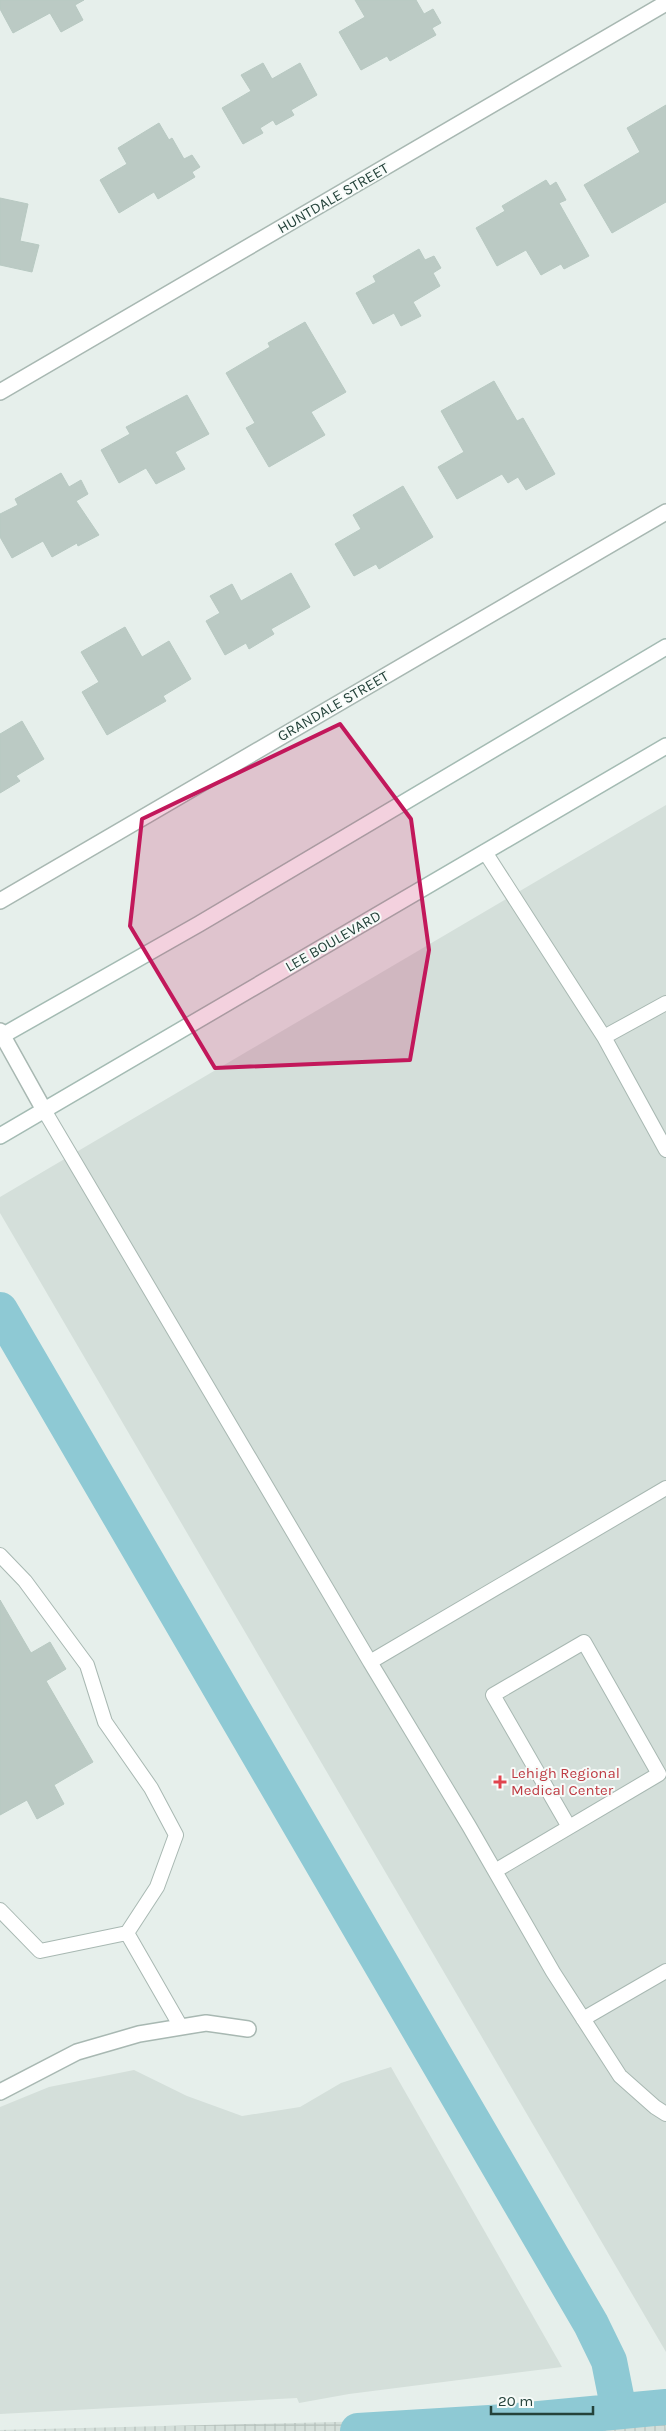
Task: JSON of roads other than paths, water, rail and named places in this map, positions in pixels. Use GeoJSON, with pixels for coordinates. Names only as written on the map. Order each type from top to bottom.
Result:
{"type":"FeatureCollection","features":[{"type":"Feature","properties":{"kind":"street","name":"HUNTDALE STREET"},"geometry":{"type":"LineString","coordinates":[[0,392],[666,3]]}},
{"type":"Feature","properties":{"kind":"street","name":"GRANDALE STREET"},"geometry":{"type":"LineString","coordinates":[[0,901],[666,512]]}},
{"type":"Feature","properties":{"kind":"street"},"geometry":{"type":"LineString","coordinates":[[44,1110],[1,1034],[199,924],[666,648]]}},
{"type":"Feature","properties":{"kind":"street","name":"LEE BOULEVARD"},"geometry":{"type":"LineString","coordinates":[[0,1136],[666,746]]}},
{"type":"Feature","properties":{"kind":"street"},"geometry":{"type":"LineString","coordinates":[[0,2092],[77,2052],[139,2034],[206,2023],[248,2029]]}},
{"type":"Feature","properties":{"kind":"lane"},"geometry":{"type":"LineString","coordinates":[[485,852],[604,1037],[666,1150]]}},
{"type":"Feature","properties":{"kind":"lane"},"geometry":{"type":"LineString","coordinates":[[604,1037],[666,1003]]}},
{"type":"Feature","properties":{"kind":"lane"},"geometry":{"type":"LineString","coordinates":[[44,1110],[553,1972],[620,2076],[655,2107],[666,2114]]}},
{"type":"Feature","properties":{"kind":"lane"},"geometry":{"type":"LineString","coordinates":[[370,1662],[666,1488]]}},
{"type":"Feature","properties":{"kind":"lane"},"geometry":{"type":"LineString","coordinates":[[0,1555],[25,1581],[87,1665],[105,1722],[151,1788],[176,1835],[157,1887],[126,1933],[40,1951],[0,1910]]}},
{"type":"Feature","properties":{"kind":"lane"},"geometry":{"type":"LineString","coordinates":[[495,1871],[569,1828],[659,1774],[584,1642],[493,1695],[569,1828]]}},
{"type":"Feature","properties":{"kind":"lane"},"geometry":{"type":"LineString","coordinates":[[126,1933],[181,2027]]}},
{"type":"Feature","properties":{"kind":"lane"},"geometry":{"type":"LineString","coordinates":[[583,2019],[666,1971]]}},
{"type":"Feature","properties":{"kind":"waterway"},"geometry":{"type":"LineString","coordinates":[[0,1310],[591,2324],[609,2361],[619,2411]]}},
{"type":"Feature","properties":{"kind":"waterway"},"geometry":{"type":"LineString","coordinates":[[358,2431],[506,2422],[666,2407]]}},
{"type":"Feature","properties":{"kind":"place","name":"Lehigh Regional Medical Center"},"geometry":{"type":"Point","coordinates":[500,1782]}}]}
